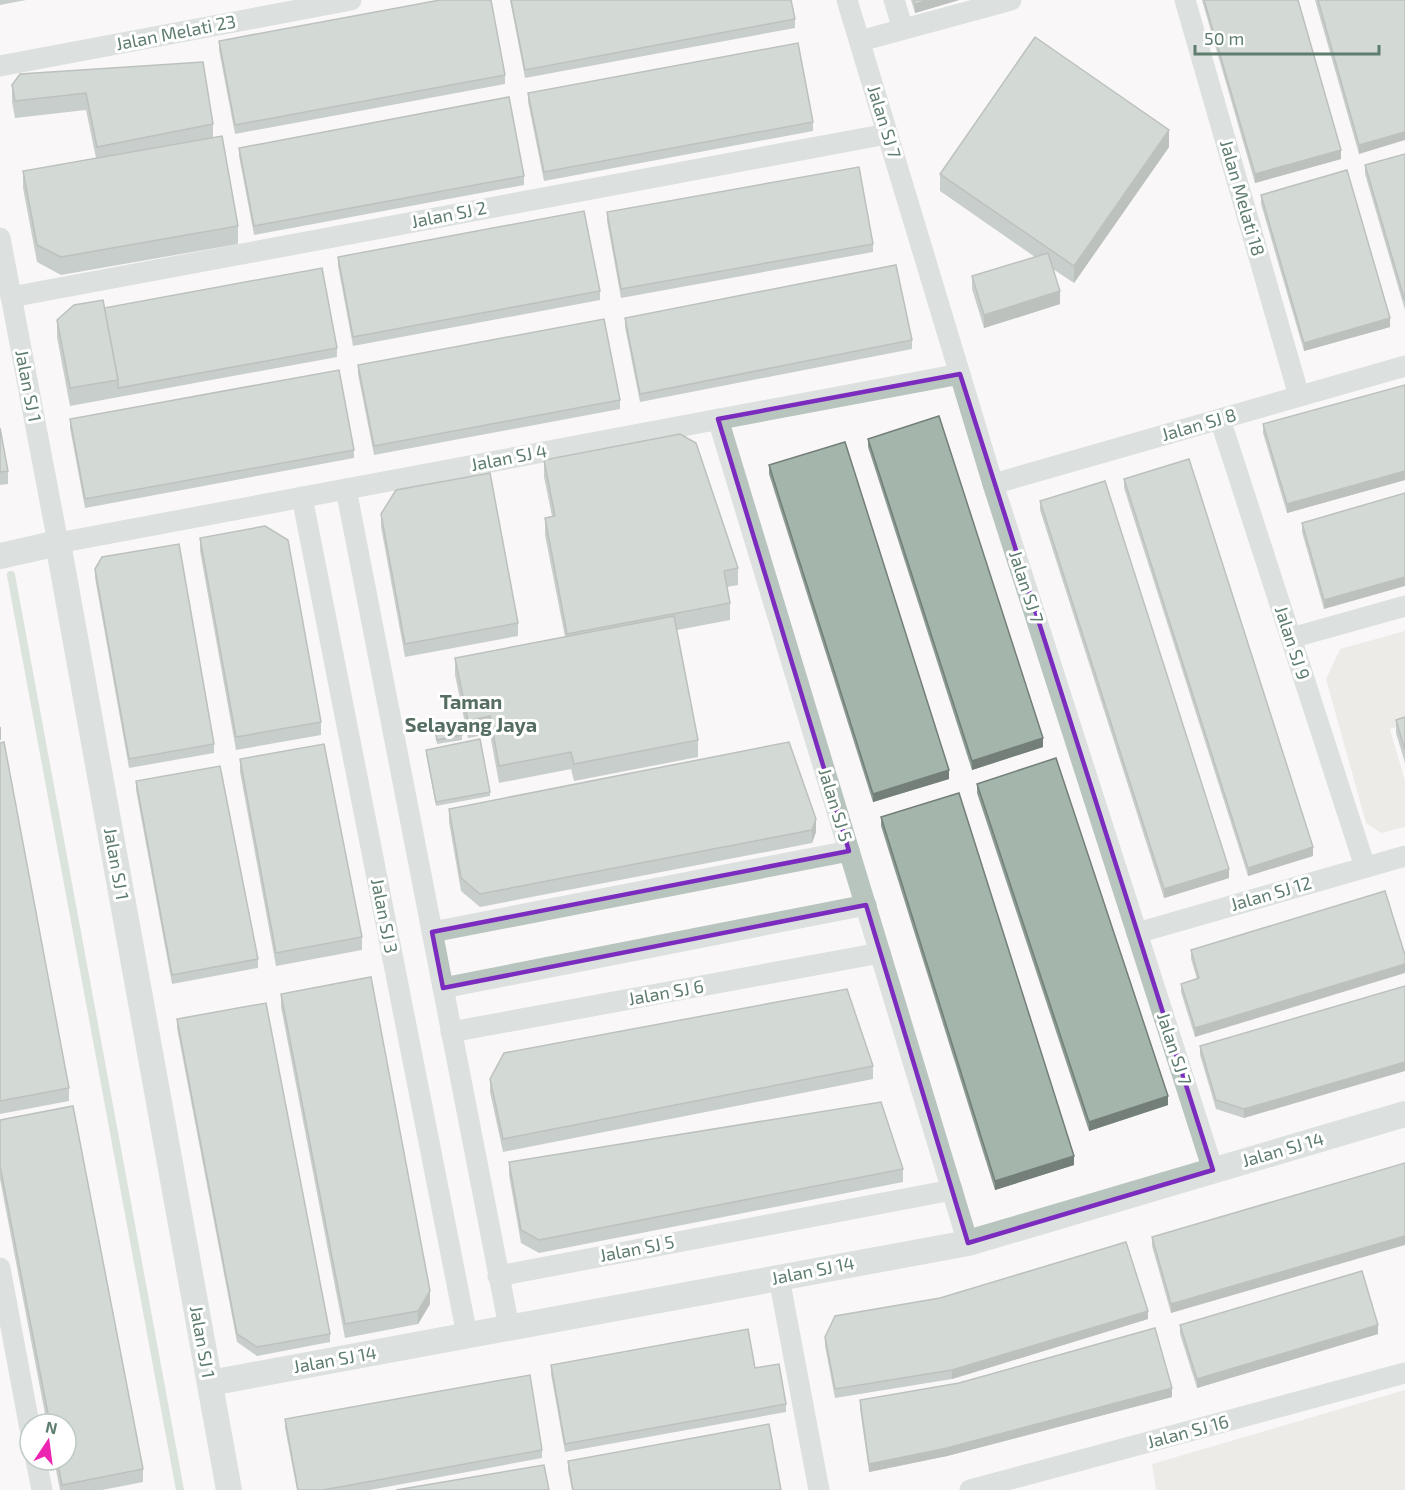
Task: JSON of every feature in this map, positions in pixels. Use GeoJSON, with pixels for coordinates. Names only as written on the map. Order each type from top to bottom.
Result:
{"type":"FeatureCollection","features":[{"type":"Feature","properties":{"kind":"street","name":"Jalan Melati 23"},"geometry":{"type":"LineString","coordinates":[[0,66],[351,0]]}},
{"type":"Feature","properties":{"kind":"street","name":"Jalan SJ 7"},"geometry":{"type":"LineString","coordinates":[[847,0],[993,484],[1213,1170]]}},
{"type":"Feature","properties":{"kind":"street"},"geometry":{"type":"LineString","coordinates":[[894,0],[903,29]]}},
{"type":"Feature","properties":{"kind":"street"},"geometry":{"type":"LineString","coordinates":[[860,41],[1011,0]]}},
{"type":"Feature","properties":{"kind":"street","name":"Jalan Melati 18"},"geometry":{"type":"LineString","coordinates":[[1185,0],[1299,396]]}},
{"type":"Feature","properties":{"kind":"street","name":"Jalan SJ 2"},"geometry":{"type":"LineString","coordinates":[[11,297],[887,134]]}},
{"type":"Feature","properties":{"kind":"street","name":"Jalan SJ 1"},"geometry":{"type":"LineString","coordinates":[[0,238],[58,543],[229,1490]]}},
{"type":"Feature","properties":{"kind":"street","name":"Jalan SJ 8"},"geometry":{"type":"LineString","coordinates":[[993,484],[1405,366]]}},
{"type":"Feature","properties":{"kind":"street","name":"Jalan SJ 4"},"geometry":{"type":"LineString","coordinates":[[58,543],[960,374]]}},
{"type":"Feature","properties":{"kind":"street","name":"Jalan SJ 5"},"geometry":{"type":"LineString","coordinates":[[718,419],[968,1243]]}},
{"type":"Feature","properties":{"kind":"street","name":"Jalan SJ 9"},"geometry":{"type":"LineString","coordinates":[[1220,419],[1365,867]]}},
{"type":"Feature","properties":{"kind":"street"},"geometry":{"type":"LineString","coordinates":[[346,489],[509,1327]]}},
{"type":"Feature","properties":{"kind":"street","name":"Jalan SJ 3"},"geometry":{"type":"LineString","coordinates":[[302,497],[467,1335]]}},
{"type":"Feature","properties":{"kind":"street"},"geometry":{"type":"LineString","coordinates":[[0,556],[58,543]]}},
{"type":"Feature","properties":{"kind":"street"},"geometry":{"type":"LineString","coordinates":[[1291,638],[1405,606]]}},
{"type":"Feature","properties":{"kind":"street"},"geometry":{"type":"LineString","coordinates":[[432,932],[849,851]]}},
{"type":"Feature","properties":{"kind":"street","name":"Jalan SJ 12"},"geometry":{"type":"LineString","coordinates":[[1137,933],[1405,856]]}},
{"type":"Feature","properties":{"kind":"street"},"geometry":{"type":"LineString","coordinates":[[443,988],[866,905]]}},
{"type":"Feature","properties":{"kind":"street","name":"Jalan SJ 6"},"geometry":{"type":"LineString","coordinates":[[451,1032],[880,953]]}},
{"type":"Feature","properties":{"kind":"street","name":"Jalan SJ 14"},"geometry":{"type":"LineString","coordinates":[[210,1383],[968,1243],[1405,1114]]}},
{"type":"Feature","properties":{"kind":"street","name":"Jalan SJ 5"},"geometry":{"type":"LineString","coordinates":[[498,1276],[952,1190]]}},
{"type":"Feature","properties":{"kind":"street"},"geometry":{"type":"LineString","coordinates":[[0,1268],[27,1412]]}},
{"type":"Feature","properties":{"kind":"street"},"geometry":{"type":"LineString","coordinates":[[779,1278],[819,1490]]}},
{"type":"Feature","properties":{"kind":"street","name":"Jalan SJ 16"},"geometry":{"type":"LineString","coordinates":[[970,1490],[1405,1373]]}},
{"type":"Feature","properties":{"kind":"street"},"geometry":{"type":"LineString","coordinates":[[38,1472],[42,1490]]}},
{"type":"Feature","properties":{"kind":"highlighted area"},"geometry":{"type":"Polygon","coordinates":[[[960,374],[1213,1170],[968,1243],[866,905],[443,988],[432,932],[849,851],[718,419],[960,374]]]}},
{"type":"Feature","properties":{"kind":"shaded area"},"geometry":{"type":"Polygon","coordinates":[[[1405,631],[1405,724],[1390,729],[1405,781],[1405,827],[1381,833],[1366,823],[1326,679],[1340,649],[1405,631]]]}},
{"type":"Feature","properties":{"kind":"shaded area"},"geometry":{"type":"Polygon","coordinates":[[[1405,1390],[1405,1490],[1156,1490],[1152,1464],[1405,1390]]]}},
{"type":"Feature","properties":{"kind":"building"},"geometry":{"type":"Polygon","coordinates":[[[440,0],[491,0],[505,75],[235,125],[219,41],[440,0]]]}},
{"type":"Feature","properties":{"kind":"building"},"geometry":{"type":"Polygon","coordinates":[[[511,0],[791,0],[795,19],[525,70],[511,0]]]}},
{"type":"Feature","properties":{"kind":"building"},"geometry":{"type":"Polygon","coordinates":[[[914,0],[929,0],[915,4],[914,0]]]}},
{"type":"Feature","properties":{"kind":"building"},"geometry":{"type":"Polygon","coordinates":[[[1204,0],[1298,0],[1341,150],[1255,174],[1204,0]]]}},
{"type":"Feature","properties":{"kind":"building"},"geometry":{"type":"Polygon","coordinates":[[[1318,0],[1405,0],[1405,132],[1359,145],[1318,0]]]}},
{"type":"Feature","properties":{"kind":"building"},"geometry":{"type":"Polygon","coordinates":[[[1035,37],[1169,130],[1074,266],[940,174],[1035,37]]]}},
{"type":"Feature","properties":{"kind":"building"},"geometry":{"type":"Polygon","coordinates":[[[798,43],[813,122],[544,172],[528,93],[798,43]]]}},
{"type":"Feature","properties":{"kind":"building"},"geometry":{"type":"Polygon","coordinates":[[[203,62],[213,124],[97,147],[86,93],[15,101],[12,85],[20,74],[203,62]]]}},
{"type":"Feature","properties":{"kind":"building"},"geometry":{"type":"Polygon","coordinates":[[[509,97],[524,176],[254,226],[239,148],[509,97]]]}},
{"type":"Feature","properties":{"kind":"building"},"geometry":{"type":"Polygon","coordinates":[[[222,136],[238,226],[61,257],[37,245],[23,171],[222,136]]]}},
{"type":"Feature","properties":{"kind":"building"},"geometry":{"type":"Polygon","coordinates":[[[1405,154],[1405,301],[1365,165],[1405,154]]]}},
{"type":"Feature","properties":{"kind":"building"},"geometry":{"type":"Polygon","coordinates":[[[859,167],[873,244],[621,289],[607,212],[859,167]]]}},
{"type":"Feature","properties":{"kind":"building"},"geometry":{"type":"Polygon","coordinates":[[[1347,170],[1390,318],[1304,343],[1261,195],[1347,170]]]}},
{"type":"Feature","properties":{"kind":"building"},"geometry":{"type":"Polygon","coordinates":[[[584,211],[600,291],[353,337],[338,257],[584,211]]]}},
{"type":"Feature","properties":{"kind":"building"},"geometry":{"type":"Polygon","coordinates":[[[1048,253],[1060,291],[984,315],[972,276],[1048,253]]]}},
{"type":"Feature","properties":{"kind":"building"},"geometry":{"type":"Polygon","coordinates":[[[896,265],[912,340],[640,394],[625,318],[896,265]]]}},
{"type":"Feature","properties":{"kind":"building"},"geometry":{"type":"Polygon","coordinates":[[[322,268],[337,348],[118,388],[104,308],[322,268]]]}},
{"type":"Feature","properties":{"kind":"building"},"geometry":{"type":"Polygon","coordinates":[[[103,300],[118,380],[70,388],[57,320],[74,305],[103,300]]]}},
{"type":"Feature","properties":{"kind":"building"},"geometry":{"type":"Polygon","coordinates":[[[604,319],[620,400],[374,446],[358,365],[604,319]]]}},
{"type":"Feature","properties":{"kind":"building"},"geometry":{"type":"Polygon","coordinates":[[[339,370],[354,450],[85,499],[70,419],[339,370]]]}},
{"type":"Feature","properties":{"kind":"building"},"geometry":{"type":"Polygon","coordinates":[[[1405,385],[1405,471],[1287,504],[1263,424],[1405,385]]]}},
{"type":"Feature","properties":{"kind":"building"},"geometry":{"type":"Polygon","coordinates":[[[939,416],[1043,738],[972,761],[868,439],[939,416]]]}},
{"type":"Feature","properties":{"kind":"building"},"geometry":{"type":"Polygon","coordinates":[[[0,428],[8,471],[0,472],[0,428]]]}},
{"type":"Feature","properties":{"kind":"building"},"geometry":{"type":"Polygon","coordinates":[[[680,434],[696,443],[738,568],[724,571],[730,603],[567,634],[545,518],[555,516],[544,460],[680,434]]]}},
{"type":"Feature","properties":{"kind":"building"},"geometry":{"type":"Polygon","coordinates":[[[845,442],[949,770],[873,794],[769,465],[845,442]]]}},
{"type":"Feature","properties":{"kind":"building"},"geometry":{"type":"Polygon","coordinates":[[[1189,459],[1313,847],[1248,868],[1124,479],[1189,459]]]}},
{"type":"Feature","properties":{"kind":"building"},"geometry":{"type":"Polygon","coordinates":[[[490,473],[518,623],[405,644],[381,514],[396,490],[490,473]]]}},
{"type":"Feature","properties":{"kind":"building"},"geometry":{"type":"Polygon","coordinates":[[[1105,481],[1229,869],[1164,889],[1040,501],[1105,481]]]}},
{"type":"Feature","properties":{"kind":"building"},"geometry":{"type":"Polygon","coordinates":[[[1405,493],[1405,577],[1324,600],[1302,523],[1405,493]]]}},
{"type":"Feature","properties":{"kind":"building"},"geometry":{"type":"Polygon","coordinates":[[[265,526],[288,540],[321,722],[236,737],[200,538],[265,526]]]}},
{"type":"Feature","properties":{"kind":"building"},"geometry":{"type":"Polygon","coordinates":[[[179,544],[214,744],[129,759],[95,569],[102,557],[179,544]]]}},
{"type":"Feature","properties":{"kind":"building"},"geometry":{"type":"Polygon","coordinates":[[[674,616],[698,740],[574,764],[571,752],[499,766],[490,716],[468,721],[455,658],[674,616]]]}},
{"type":"Feature","properties":{"kind":"building"},"geometry":{"type":"Polygon","coordinates":[[[1405,717],[1405,750],[1396,720],[1405,717]]]}},
{"type":"Feature","properties":{"kind":"building"},"geometry":{"type":"Polygon","coordinates":[[[459,721],[462,735],[437,740],[434,725],[459,721]]]}},
{"type":"Feature","properties":{"kind":"building"},"geometry":{"type":"Polygon","coordinates":[[[480,739],[490,792],[436,802],[426,750],[480,739]]]}},
{"type":"Feature","properties":{"kind":"building"},"geometry":{"type":"Polygon","coordinates":[[[4,742],[69,1088],[0,1101],[0,743],[4,742]]]}},
{"type":"Feature","properties":{"kind":"building"},"geometry":{"type":"Polygon","coordinates":[[[789,742],[816,819],[812,830],[480,894],[461,878],[449,809],[789,742]]]}},
{"type":"Feature","properties":{"kind":"building"},"geometry":{"type":"Polygon","coordinates":[[[324,744],[362,937],[276,953],[240,759],[324,744]]]}},
{"type":"Feature","properties":{"kind":"building"},"geometry":{"type":"Polygon","coordinates":[[[1056,758],[1168,1096],[1089,1122],[977,784],[1056,758]]]}},
{"type":"Feature","properties":{"kind":"building"},"geometry":{"type":"Polygon","coordinates":[[[220,766],[258,959],[172,975],[136,781],[220,766]]]}},
{"type":"Feature","properties":{"kind":"building"},"geometry":{"type":"Polygon","coordinates":[[[959,793],[1074,1156],[995,1181],[881,817],[959,793]]]}},
{"type":"Feature","properties":{"kind":"building"},"geometry":{"type":"Polygon","coordinates":[[[1385,891],[1405,955],[1405,964],[1195,1028],[1181,984],[1199,978],[1191,950],[1385,891]]]}},
{"type":"Feature","properties":{"kind":"building"},"geometry":{"type":"Polygon","coordinates":[[[371,977],[430,1291],[418,1311],[345,1324],[281,994],[371,977]]]}},
{"type":"Feature","properties":{"kind":"building"},"geometry":{"type":"Polygon","coordinates":[[[1405,986],[1405,1062],[1244,1109],[1216,1100],[1200,1046],[1405,986]]]}},
{"type":"Feature","properties":{"kind":"building"},"geometry":{"type":"Polygon","coordinates":[[[847,989],[873,1066],[503,1139],[490,1079],[504,1053],[847,989]]]}},
{"type":"Feature","properties":{"kind":"building"},"geometry":{"type":"Polygon","coordinates":[[[266,1003],[330,1334],[257,1347],[237,1334],[177,1019],[266,1003]]]}},
{"type":"Feature","properties":{"kind":"building"},"geometry":{"type":"Polygon","coordinates":[[[881,1102],[903,1169],[539,1240],[521,1230],[509,1162],[881,1102]]]}},
{"type":"Feature","properties":{"kind":"building"},"geometry":{"type":"Polygon","coordinates":[[[73,1106],[143,1469],[62,1485],[59,1472],[78,1472],[78,1412],[48,1412],[0,1166],[0,1120],[73,1106]]]}},
{"type":"Feature","properties":{"kind":"building"},"geometry":{"type":"Polygon","coordinates":[[[1405,1163],[1405,1236],[1171,1304],[1152,1237],[1405,1163]]]}},
{"type":"Feature","properties":{"kind":"building"},"geometry":{"type":"Polygon","coordinates":[[[1126,1242],[1148,1311],[952,1370],[835,1389],[825,1337],[835,1316],[940,1298],[1126,1242]]]}},
{"type":"Feature","properties":{"kind":"building"},"geometry":{"type":"Polygon","coordinates":[[[1362,1271],[1378,1325],[1197,1379],[1180,1325],[1362,1271]]]}},
{"type":"Feature","properties":{"kind":"building"},"geometry":{"type":"Polygon","coordinates":[[[1155,1328],[1172,1388],[947,1448],[869,1464],[860,1400],[959,1383],[1155,1328]]]}},
{"type":"Feature","properties":{"kind":"building"},"geometry":{"type":"Polygon","coordinates":[[[748,1329],[755,1368],[779,1364],[786,1404],[565,1444],[551,1365],[748,1329]]]}},
{"type":"Feature","properties":{"kind":"building"},"geometry":{"type":"Polygon","coordinates":[[[530,1375],[542,1450],[323,1490],[298,1490],[285,1419],[530,1375]]]}},
{"type":"Feature","properties":{"kind":"building"},"geometry":{"type":"Polygon","coordinates":[[[769,1424],[781,1490],[573,1490],[568,1461],[769,1424]]]}},
{"type":"Feature","properties":{"kind":"building"},"geometry":{"type":"Polygon","coordinates":[[[544,1465],[549,1490],[396,1490],[544,1465]]]}},
{"type":"Feature","properties":{"kind":"waterway"},"geometry":{"type":"LineString","coordinates":[[11,575],[180,1490]]}},
{"type":"Feature","properties":{"kind":"district","name":"Taman Selayang Jaya"},"geometry":{"type":"Point","coordinates":[471,714]}}]}
